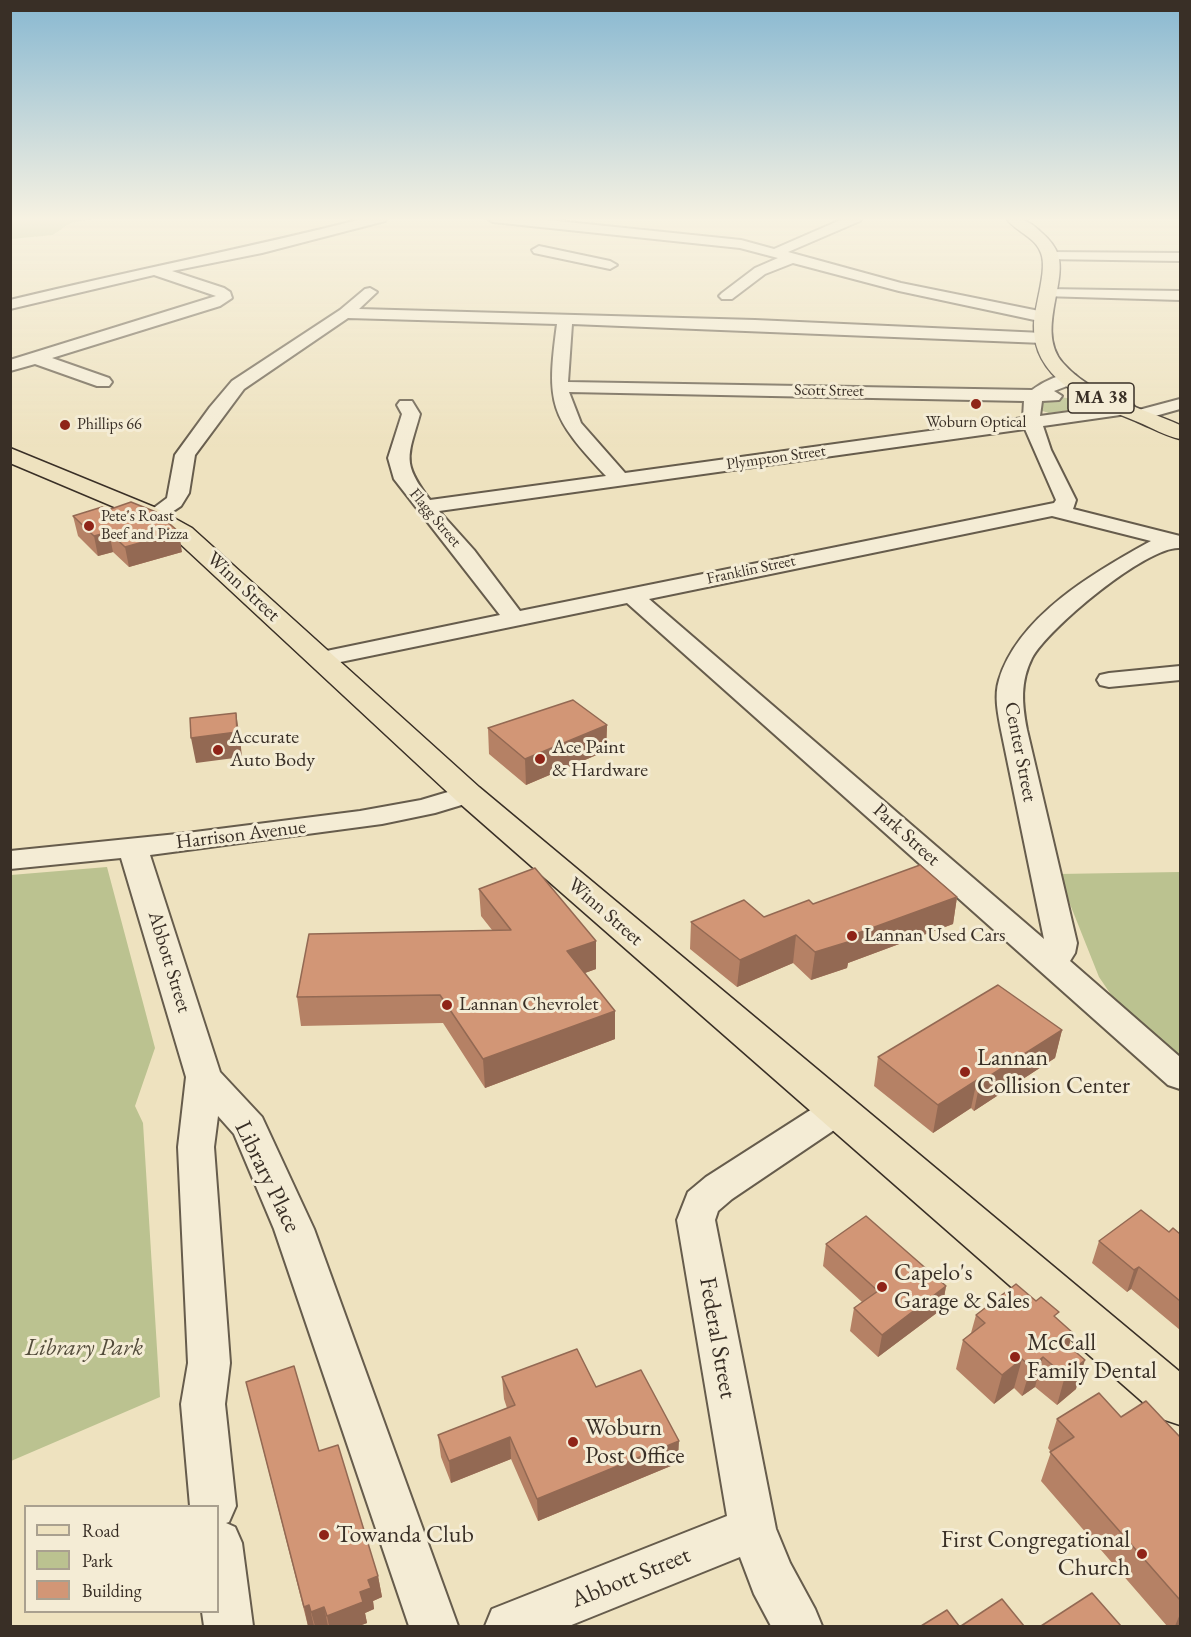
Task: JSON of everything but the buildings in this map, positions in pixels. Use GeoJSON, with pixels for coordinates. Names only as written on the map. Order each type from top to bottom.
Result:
{"type":"FeatureCollection","features":[{"type":"Feature","properties":{"kind":"main road","name":"MA 38"},"geometry":{"type":"LineString","coordinates":[[1047,294],[1043,338],[1052,362],[1069,379],[1097,396],[1180,433]]}},
{"type":"Feature","properties":{"kind":"main road","name":"Winn Street"},"geometry":{"type":"LineString","coordinates":[[10,455],[153,516],[189,538],[468,794],[1180,1403]]}},
{"type":"Feature","properties":{"kind":"street"},"geometry":{"type":"LineString","coordinates":[[10,305],[54,294]]}},
{"type":"Feature","properties":{"kind":"street"},"geometry":{"type":"LineString","coordinates":[[10,366],[215,303],[225,296],[223,294]]}},
{"type":"Feature","properties":{"kind":"street"},"geometry":{"type":"LineString","coordinates":[[153,516],[176,499],[180,489],[181,466],[186,455],[230,392],[289,349],[345,313],[367,294]]}},
{"type":"Feature","properties":{"kind":"street"},"geometry":{"type":"LineString","coordinates":[[932,294],[1044,317]]}},
{"type":"Feature","properties":{"kind":"street"},"geometry":{"type":"LineString","coordinates":[[1109,294],[1180,296]]}},
{"type":"Feature","properties":{"kind":"street"},"geometry":{"type":"LineString","coordinates":[[345,313],[565,319],[1043,338]]}},
{"type":"Feature","properties":{"kind":"street"},"geometry":{"type":"LineString","coordinates":[[565,319],[560,387],[567,416],[620,479]]}},
{"type":"Feature","properties":{"kind":"street"},"geometry":{"type":"LineString","coordinates":[[35,358],[103,382]]}},
{"type":"Feature","properties":{"kind":"street"},"geometry":{"type":"LineString","coordinates":[[1053,510],[1064,506],[1066,500],[1048,464],[1034,422],[1031,405],[1050,386],[1069,379]]}},
{"type":"Feature","properties":{"kind":"street","name":"Scott Street"},"geometry":{"type":"LineString","coordinates":[[560,387],[1097,396]]}},
{"type":"Feature","properties":{"kind":"street","name":"Plympton Street"},"geometry":{"type":"LineString","coordinates":[[424,507],[1034,422],[1134,412],[1180,404]]}},
{"type":"Feature","properties":{"kind":"street","name":"Flagg Street"},"geometry":{"type":"LineString","coordinates":[[406,405],[411,414],[398,462],[404,479],[514,619]]}},
{"type":"Feature","properties":{"kind":"street","name":"Franklin Street"},"geometry":{"type":"LineString","coordinates":[[321,659],[1053,510],[1175,541]]}},
{"type":"Feature","properties":{"kind":"street","name":"Center Street"},"geometry":{"type":"LineString","coordinates":[[1050,961],[1060,951],[1061,943],[1014,730],[1009,693],[1014,670],[1029,643],[1061,612],[1105,578],[1175,541]]}},
{"type":"Feature","properties":{"kind":"street","name":"Park Street"},"geometry":{"type":"LineString","coordinates":[[631,595],[1180,1076]]}},
{"type":"Feature","properties":{"kind":"street"},"geometry":{"type":"LineString","coordinates":[[1109,680],[1180,673]]}},
{"type":"Feature","properties":{"kind":"street","name":"Harrison Avenue"},"geometry":{"type":"LineString","coordinates":[[10,860],[134,848],[354,820],[434,806],[468,794]]}},
{"type":"Feature","properties":{"kind":"street","name":"Abbott Street"},"geometry":{"type":"LineString","coordinates":[[134,848],[204,1077]]}},
{"type":"Feature","properties":{"kind":"street"},"geometry":{"type":"LineString","coordinates":[[204,1077],[196,1147],[209,1363],[203,1404],[213,1505]]}},
{"type":"Feature","properties":{"kind":"street","name":"Library Place"},"geometry":{"type":"LineString","coordinates":[[204,1077],[249,1127],[294,1229],[433,1626]]}},
{"type":"Feature","properties":{"kind":"street","name":"Federal Street"},"geometry":{"type":"LineString","coordinates":[[798,1626],[771,1577],[753,1529],[697,1232],[697,1214],[702,1203],[719,1188],[836,1111]]}},
{"type":"Feature","properties":{"kind":"street","name":"Abbott Street"},"geometry":{"type":"LineString","coordinates":[[508,1626],[753,1529]]}},
{"type":"Feature","properties":{"kind":"street"},"geometry":{"type":"LineString","coordinates":[[219,1551],[228,1626]]}},
{"type":"Feature","properties":{"kind":"green space"},"geometry":{"type":"Polygon","coordinates":[[[1060,397],[1086,401],[1091,407],[1049,413],[1039,410],[1041,399],[1060,397]]]}},
{"type":"Feature","properties":{"kind":"green space","name":"Library Park"},"geometry":{"type":"Polygon","coordinates":[[[107,867],[155,1048],[135,1106],[143,1123],[160,1397],[11,1461],[11,875],[107,867]]]}},
{"type":"Feature","properties":{"kind":"green space"},"geometry":{"type":"Polygon","coordinates":[[[1180,872],[1180,1057],[1114,999],[1099,977],[1058,874],[1180,872]]]}},
{"type":"Feature","properties":{"kind":"place","name":"Woburn Optical"},"geometry":{"type":"Point","coordinates":[976,404]}},
{"type":"Feature","properties":{"kind":"place","name":"Phillips 66"},"geometry":{"type":"Point","coordinates":[65,425]}},
{"type":"Feature","properties":{"kind":"place","name":"Pete's Roast Beef and Pizza"},"geometry":{"type":"Point","coordinates":[89,526]}},
{"type":"Feature","properties":{"kind":"place","name":"Accurate Auto Body"},"geometry":{"type":"Point","coordinates":[218,750]}},
{"type":"Feature","properties":{"kind":"place","name":"Ace Paint & Hardware"},"geometry":{"type":"Point","coordinates":[540,759]}},
{"type":"Feature","properties":{"kind":"place","name":"Lannan Used Cars"},"geometry":{"type":"Point","coordinates":[852,936]}},
{"type":"Feature","properties":{"kind":"place","name":"Lannan Chevrolet"},"geometry":{"type":"Point","coordinates":[447,1005]}},
{"type":"Feature","properties":{"kind":"place","name":"Lannan Collision Center"},"geometry":{"type":"Point","coordinates":[965,1072]}},
{"type":"Feature","properties":{"kind":"place","name":"Capelo's Garage & Sales"},"geometry":{"type":"Point","coordinates":[882,1287]}},
{"type":"Feature","properties":{"kind":"place","name":"McCall Family Dental"},"geometry":{"type":"Point","coordinates":[1015,1357]}},
{"type":"Feature","properties":{"kind":"place","name":"Woburn Post Office"},"geometry":{"type":"Point","coordinates":[573,1442]}},
{"type":"Feature","properties":{"kind":"place","name":"Towanda Club"},"geometry":{"type":"Point","coordinates":[324,1535]}},
{"type":"Feature","properties":{"kind":"place","name":"First Congregational Church"},"geometry":{"type":"Point","coordinates":[1142,1554]}}]}
